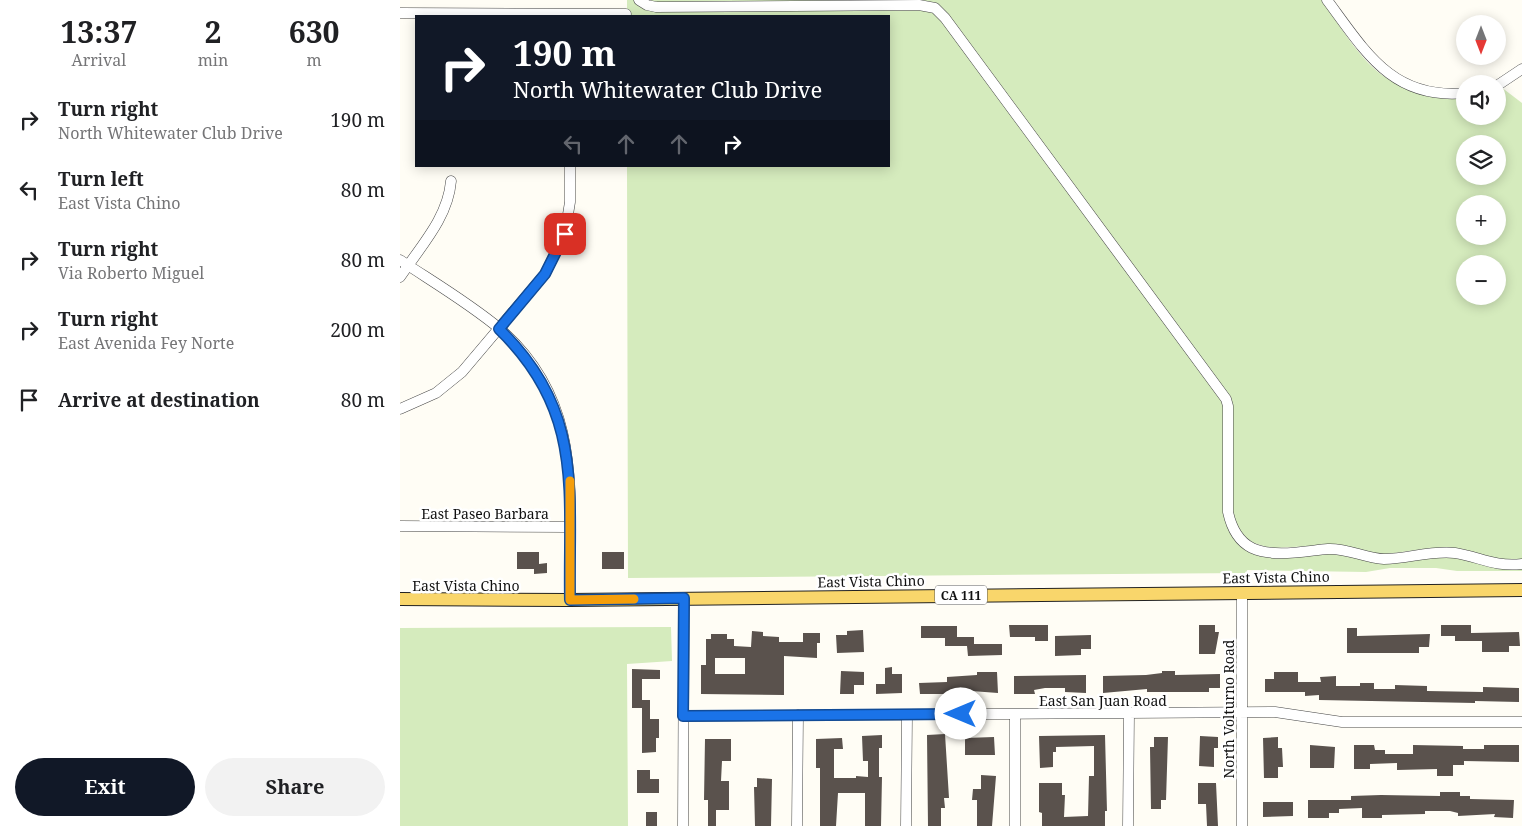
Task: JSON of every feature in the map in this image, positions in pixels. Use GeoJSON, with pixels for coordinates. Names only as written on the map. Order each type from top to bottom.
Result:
{"type":"FeatureCollection","features":[{"type":"Feature","properties":{"kind":"main road","name":"East Vista Chino"},"geometry":{"type":"LineString","coordinates":[[400,599],[570,600],[1522,590]]}},
{"type":"Feature","properties":{"kind":"street"},"geometry":{"type":"LineString","coordinates":[[639,0],[647,5],[656,7],[919,5],[935,8],[951,26],[1226,399],[1228,406],[1228,512],[1230,524],[1243,541],[1252,548],[1276,552],[1331,549],[1382,559],[1444,552],[1498,565],[1522,564]]}},
{"type":"Feature","properties":{"kind":"street"},"geometry":{"type":"LineString","coordinates":[[1327,0],[1368,55],[1391,76],[1425,91],[1456,93]]}},
{"type":"Feature","properties":{"kind":"street"},"geometry":{"type":"LineString","coordinates":[[400,13],[626,14]]}},
{"type":"Feature","properties":{"kind":"street"},"geometry":{"type":"LineString","coordinates":[[1506,80],[1522,69]]}},
{"type":"Feature","properties":{"kind":"street"},"geometry":{"type":"LineString","coordinates":[[400,409],[420,401],[450,383],[542,279],[560,248],[568,219],[570,167]]}},
{"type":"Feature","properties":{"kind":"street"},"geometry":{"type":"LineString","coordinates":[[400,277],[404,263],[444,214],[450,194],[451,181]]}},
{"type":"Feature","properties":{"kind":"street"},"geometry":{"type":"LineString","coordinates":[[404,263],[499,329],[525,355],[539,374],[560,419],[569,466],[570,600]]}},
{"type":"Feature","properties":{"kind":"street","name":"East Paseo Barbara"},"geometry":{"type":"LineString","coordinates":[[400,526],[569,526]]}},
{"type":"Feature","properties":{"kind":"street","name":"North Volturno Road"},"geometry":{"type":"LineString","coordinates":[[1242,593],[1242,826]]}},
{"type":"Feature","properties":{"kind":"street"},"geometry":{"type":"LineString","coordinates":[[683,826],[684,598]]}},
{"type":"Feature","properties":{"kind":"street","name":"East San Juan Road"},"geometry":{"type":"LineString","coordinates":[[683,716],[1275,712],[1342,722],[1522,722]]}},
{"type":"Feature","properties":{"kind":"street"},"geometry":{"type":"LineString","coordinates":[[1128,826],[1129,713]]}},
{"type":"Feature","properties":{"kind":"street"},"geometry":{"type":"LineString","coordinates":[[1015,714],[1015,826]]}},
{"type":"Feature","properties":{"kind":"street"},"geometry":{"type":"LineString","coordinates":[[797,826],[798,715]]}},
{"type":"Feature","properties":{"kind":"street"},"geometry":{"type":"LineString","coordinates":[[906,826],[907,715]]}},
{"type":"Feature","properties":{"kind":"green space"},"geometry":{"type":"Polygon","coordinates":[[[627,0],[1322,0],[1353,45],[1383,76],[1401,84],[1456,95],[1456,125],[1506,125],[1506,91],[1522,103],[1522,561],[1508,562],[1446,548],[1386,554],[1458,557],[1490,567],[1522,568],[1522,571],[1390,568],[1366,572],[1247,570],[1247,573],[628,578],[627,167],[890,167],[890,15],[627,15],[627,0]],[[1224,403],[1224,512],[1246,549],[1374,554],[1334,545],[1270,548],[1251,542],[1239,531],[1233,516],[1224,403]]]}},
{"type":"Feature","properties":{"kind":"green space"},"geometry":{"type":"Polygon","coordinates":[[[671,627],[672,661],[627,664],[628,826],[400,826],[400,628],[671,627]]]}},
{"type":"Feature","properties":{"kind":"building"},"geometry":{"type":"Polygon","coordinates":[[[517,552],[539,552],[539,564],[547,563],[547,573],[534,574],[534,569],[517,569],[517,552]]]}},
{"type":"Feature","properties":{"kind":"building"},"geometry":{"type":"Polygon","coordinates":[[[602,552],[624,552],[624,569],[602,569],[602,552]]]}},
{"type":"Feature","properties":{"kind":"building"},"geometry":{"type":"Polygon","coordinates":[[[1009,625],[1048,625],[1048,641],[1035,641],[1035,637],[1010,637],[1009,625]]]}},
{"type":"Feature","properties":{"kind":"building"},"geometry":{"type":"Polygon","coordinates":[[[1199,625],[1215,625],[1215,632],[1219,632],[1215,654],[1199,654],[1199,625]]]}},
{"type":"Feature","properties":{"kind":"building"},"geometry":{"type":"Polygon","coordinates":[[[1441,625],[1471,625],[1471,633],[1519,632],[1520,646],[1509,646],[1509,652],[1482,652],[1482,641],[1455,641],[1455,636],[1441,636],[1441,625]]]}},
{"type":"Feature","properties":{"kind":"building"},"geometry":{"type":"Polygon","coordinates":[[[921,626],[957,626],[957,637],[974,637],[974,644],[1002,644],[1002,655],[968,656],[967,646],[945,646],[945,638],[921,638],[921,626]]]}},
{"type":"Feature","properties":{"kind":"building"},"geometry":{"type":"Polygon","coordinates":[[[1347,628],[1357,628],[1357,636],[1430,634],[1429,647],[1419,647],[1419,653],[1347,653],[1347,628]]]}},
{"type":"Feature","properties":{"kind":"building"},"geometry":{"type":"Polygon","coordinates":[[[863,630],[864,652],[837,653],[836,635],[847,635],[847,631],[863,630]]]}},
{"type":"Feature","properties":{"kind":"building"},"geometry":{"type":"Polygon","coordinates":[[[752,631],[763,632],[763,636],[779,637],[779,642],[803,642],[803,633],[820,633],[820,643],[817,643],[817,658],[784,656],[784,695],[701,694],[701,665],[706,665],[706,639],[711,639],[711,634],[727,634],[727,639],[734,639],[734,646],[751,647],[752,631]],[[715,658],[715,674],[745,674],[745,658],[715,658]]]}},
{"type":"Feature","properties":{"kind":"building"},"geometry":{"type":"Polygon","coordinates":[[[1091,635],[1091,649],[1081,649],[1081,655],[1055,656],[1055,636],[1091,635]]]}},
{"type":"Feature","properties":{"kind":"building"},"geometry":{"type":"Polygon","coordinates":[[[892,667],[892,674],[902,674],[902,693],[876,694],[876,684],[885,684],[885,668],[892,667]]]}},
{"type":"Feature","properties":{"kind":"building"},"geometry":{"type":"Polygon","coordinates":[[[632,669],[660,670],[660,679],[642,679],[642,700],[650,700],[650,719],[659,719],[659,738],[656,738],[656,752],[642,753],[642,708],[632,708],[632,669]]]}},
{"type":"Feature","properties":{"kind":"building"},"geometry":{"type":"Polygon","coordinates":[[[841,671],[864,672],[864,685],[854,685],[854,694],[840,694],[841,671]]]}},
{"type":"Feature","properties":{"kind":"building"},"geometry":{"type":"Polygon","coordinates":[[[1162,671],[1175,671],[1175,675],[1220,674],[1220,688],[1209,688],[1209,692],[1147,692],[1147,689],[1103,693],[1103,676],[1146,675],[1162,673],[1162,671]]]}},
{"type":"Feature","properties":{"kind":"building"},"geometry":{"type":"Polygon","coordinates":[[[977,672],[997,672],[998,693],[958,690],[958,694],[920,694],[919,683],[947,682],[947,677],[977,675],[977,672]]]}},
{"type":"Feature","properties":{"kind":"building"},"geometry":{"type":"Polygon","coordinates":[[[1274,672],[1298,672],[1298,682],[1321,682],[1320,677],[1336,676],[1336,686],[1360,686],[1360,683],[1374,683],[1374,689],[1395,689],[1395,685],[1427,686],[1427,691],[1483,692],[1483,687],[1519,688],[1519,702],[1319,700],[1319,695],[1305,696],[1305,692],[1265,692],[1265,679],[1274,679],[1274,672]]]}},
{"type":"Feature","properties":{"kind":"building"},"geometry":{"type":"Polygon","coordinates":[[[1086,675],[1086,693],[1065,692],[1065,688],[1045,688],[1034,690],[1035,694],[1014,694],[1014,676],[1086,675]]]}},
{"type":"Feature","properties":{"kind":"building"},"geometry":{"type":"Polygon","coordinates":[[[945,734],[949,798],[944,798],[945,808],[941,808],[941,826],[928,826],[927,735],[945,734]]]}},
{"type":"Feature","properties":{"kind":"building"},"geometry":{"type":"Polygon","coordinates":[[[882,735],[882,748],[879,748],[879,777],[882,777],[881,826],[865,826],[865,793],[838,793],[836,826],[820,826],[820,768],[816,768],[816,739],[842,738],[843,749],[834,749],[834,778],[856,778],[856,776],[868,777],[868,761],[863,761],[862,736],[882,735]]]}},
{"type":"Feature","properties":{"kind":"building"},"geometry":{"type":"Polygon","coordinates":[[[1105,735],[1107,811],[1105,811],[1105,826],[1042,826],[1042,813],[1039,812],[1039,783],[1062,783],[1062,795],[1065,795],[1064,817],[1088,816],[1089,776],[1094,776],[1094,746],[1056,747],[1056,752],[1053,752],[1053,767],[1040,768],[1039,736],[1105,735]]]}},
{"type":"Feature","properties":{"kind":"building"},"geometry":{"type":"Polygon","coordinates":[[[1200,736],[1218,737],[1218,748],[1214,748],[1214,767],[1199,766],[1200,736]]]}},
{"type":"Feature","properties":{"kind":"building"},"geometry":{"type":"Polygon","coordinates":[[[994,737],[995,755],[965,755],[965,738],[994,737]]]}},
{"type":"Feature","properties":{"kind":"building"},"geometry":{"type":"Polygon","coordinates":[[[1154,737],[1168,737],[1166,800],[1161,800],[1161,809],[1151,809],[1150,747],[1154,747],[1154,737]]]}},
{"type":"Feature","properties":{"kind":"building"},"geometry":{"type":"Polygon","coordinates":[[[1278,737],[1278,748],[1282,748],[1283,767],[1278,767],[1278,778],[1264,778],[1263,738],[1278,737]]]}},
{"type":"Feature","properties":{"kind":"building"},"geometry":{"type":"Polygon","coordinates":[[[705,739],[731,739],[731,761],[722,761],[721,781],[729,781],[729,810],[716,810],[716,826],[708,826],[708,800],[704,800],[705,739]]]}},
{"type":"Feature","properties":{"kind":"building"},"geometry":{"type":"Polygon","coordinates":[[[1310,745],[1335,747],[1334,768],[1310,768],[1310,745]]]}},
{"type":"Feature","properties":{"kind":"building"},"geometry":{"type":"Polygon","coordinates":[[[1354,745],[1374,745],[1375,750],[1385,750],[1385,754],[1413,754],[1413,745],[1463,746],[1463,749],[1484,749],[1484,745],[1519,745],[1519,762],[1464,761],[1464,765],[1453,765],[1453,776],[1437,776],[1437,769],[1397,770],[1397,763],[1370,764],[1370,769],[1354,769],[1354,745]]]}},
{"type":"Feature","properties":{"kind":"building"},"geometry":{"type":"Polygon","coordinates":[[[637,770],[650,770],[650,779],[659,779],[659,793],[637,793],[637,770]]]}},
{"type":"Feature","properties":{"kind":"building"},"geometry":{"type":"Polygon","coordinates":[[[981,775],[996,776],[992,826],[977,826],[977,800],[972,800],[973,789],[981,789],[981,775]]]}},
{"type":"Feature","properties":{"kind":"building"},"geometry":{"type":"Polygon","coordinates":[[[757,778],[772,779],[771,826],[755,826],[754,787],[757,787],[757,778]]]}},
{"type":"Feature","properties":{"kind":"building"},"geometry":{"type":"Polygon","coordinates":[[[1198,783],[1216,783],[1218,826],[1207,826],[1206,804],[1198,804],[1198,783]]]}},
{"type":"Feature","properties":{"kind":"building"},"geometry":{"type":"Polygon","coordinates":[[[1440,792],[1460,792],[1460,796],[1470,796],[1470,799],[1514,800],[1513,818],[1494,817],[1495,814],[1458,816],[1458,813],[1450,811],[1425,811],[1425,814],[1382,815],[1382,818],[1362,818],[1362,808],[1339,809],[1339,813],[1329,813],[1329,818],[1308,818],[1308,800],[1351,800],[1351,796],[1381,795],[1440,796],[1440,792]]]}},
{"type":"Feature","properties":{"kind":"building"},"geometry":{"type":"Polygon","coordinates":[[[1263,802],[1293,802],[1293,816],[1263,817],[1263,802]]]}},
{"type":"Feature","properties":{"kind":"building"},"geometry":{"type":"Polygon","coordinates":[[[646,812],[657,812],[657,826],[646,826],[646,812]]]}},
{"type":"Feature","properties":{"kind":"slow traffic"},"geometry":{"type":"LineString","coordinates":[[570,481],[570,600],[634,599]]}},
{"type":"Feature","properties":{"kind":"route"},"geometry":{"type":"LineString","coordinates":[[565,234],[553,262],[545,274],[499,329],[525,355],[539,374],[560,419],[566,441],[570,475],[570,600],[684,598],[683,716],[961,714]]}}]}
